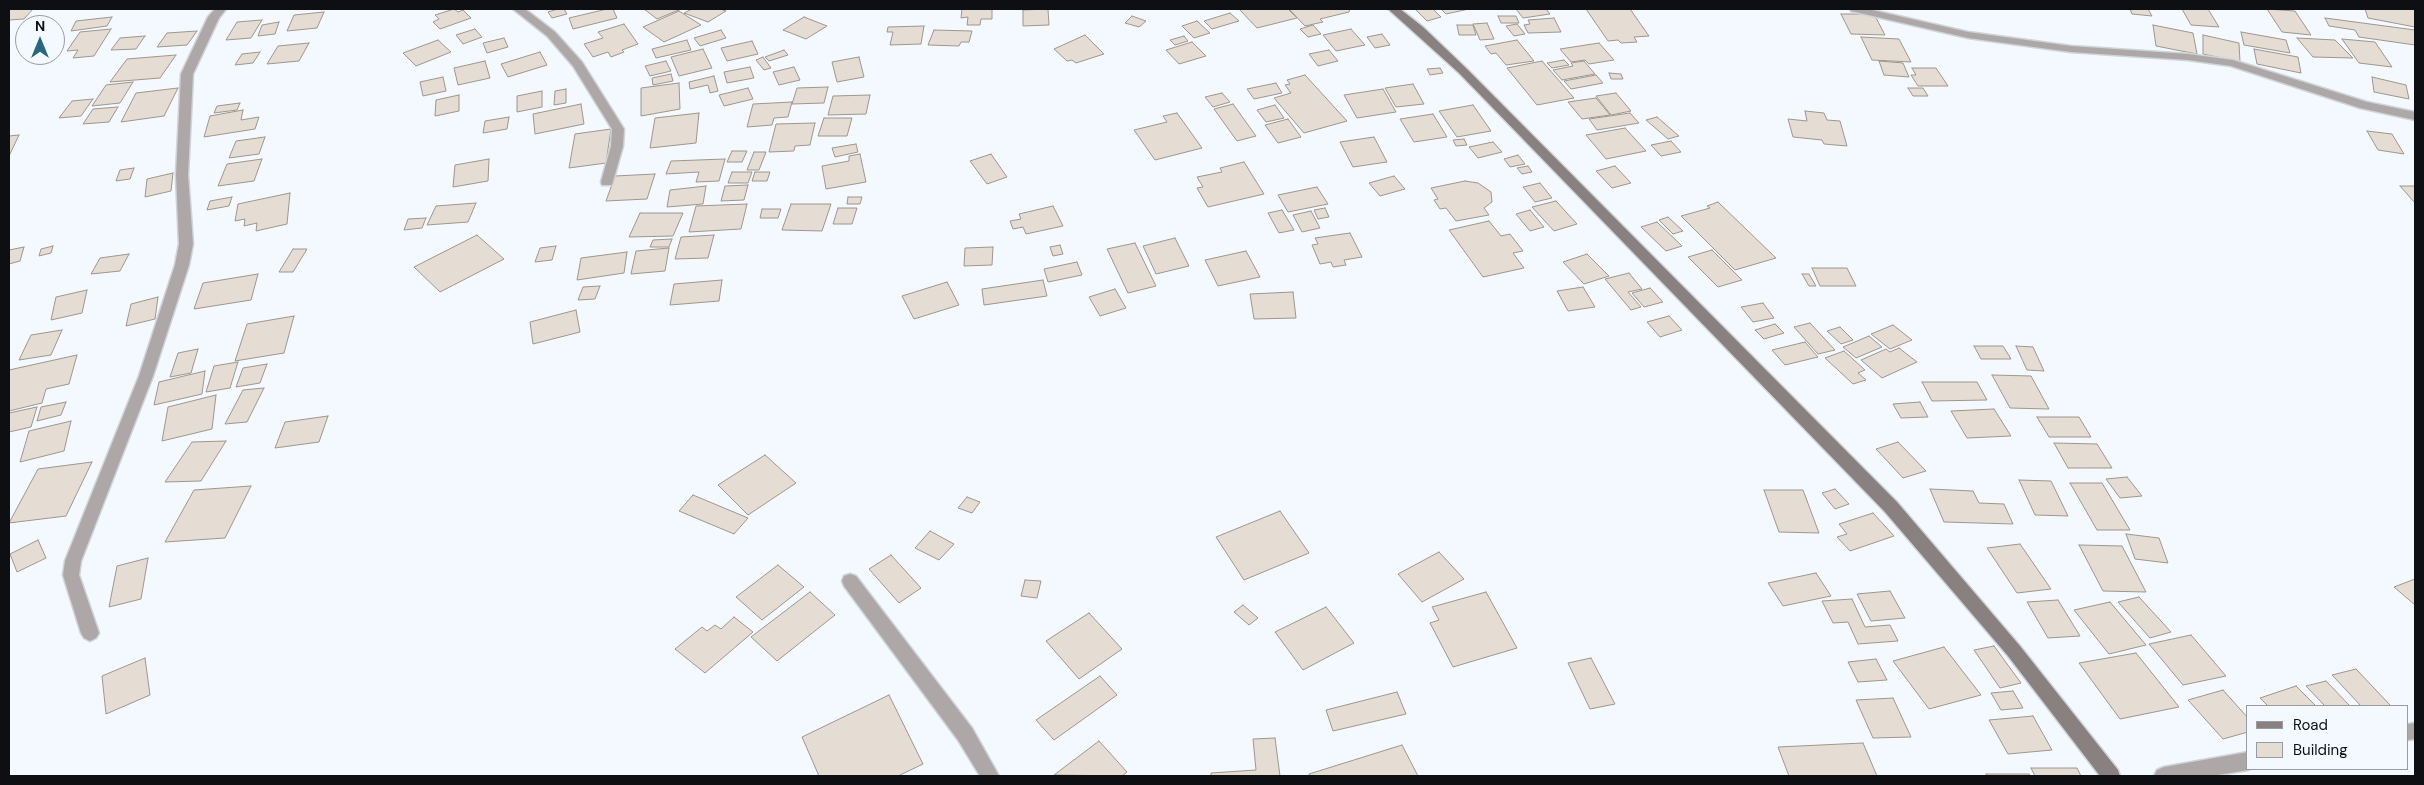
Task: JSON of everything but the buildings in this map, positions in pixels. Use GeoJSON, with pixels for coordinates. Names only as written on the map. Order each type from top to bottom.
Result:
{"type":"FeatureCollection","features":[{"type":"Feature","properties":{"kind":"main road"},"geometry":{"type":"LineString","coordinates":[[1393,9],[1419,29],[1463,71],[1891,507],[2014,651],[2111,776]]}},
{"type":"Feature","properties":{"kind":"street"},"geometry":{"type":"LineString","coordinates":[[90,633],[71,575],[72,561],[146,376],[182,265],[186,244],[182,175],[187,74],[214,17],[221,9]]}},
{"type":"Feature","properties":{"kind":"street"},"geometry":{"type":"LineString","coordinates":[[518,9],[551,34],[578,64],[618,129],[617,146],[607,182]]}},
{"type":"Feature","properties":{"kind":"street"},"geometry":{"type":"LineString","coordinates":[[1855,9],[1968,35],[2071,49],[2188,57],[2233,64],[2364,105],[2415,116]]}},
{"type":"Feature","properties":{"kind":"street"},"geometry":{"type":"LineString","coordinates":[[850,581],[965,734],[990,776]]}},
{"type":"Feature","properties":{"kind":"street"},"geometry":{"type":"LineString","coordinates":[[2164,776],[2246,761]]}}]}
